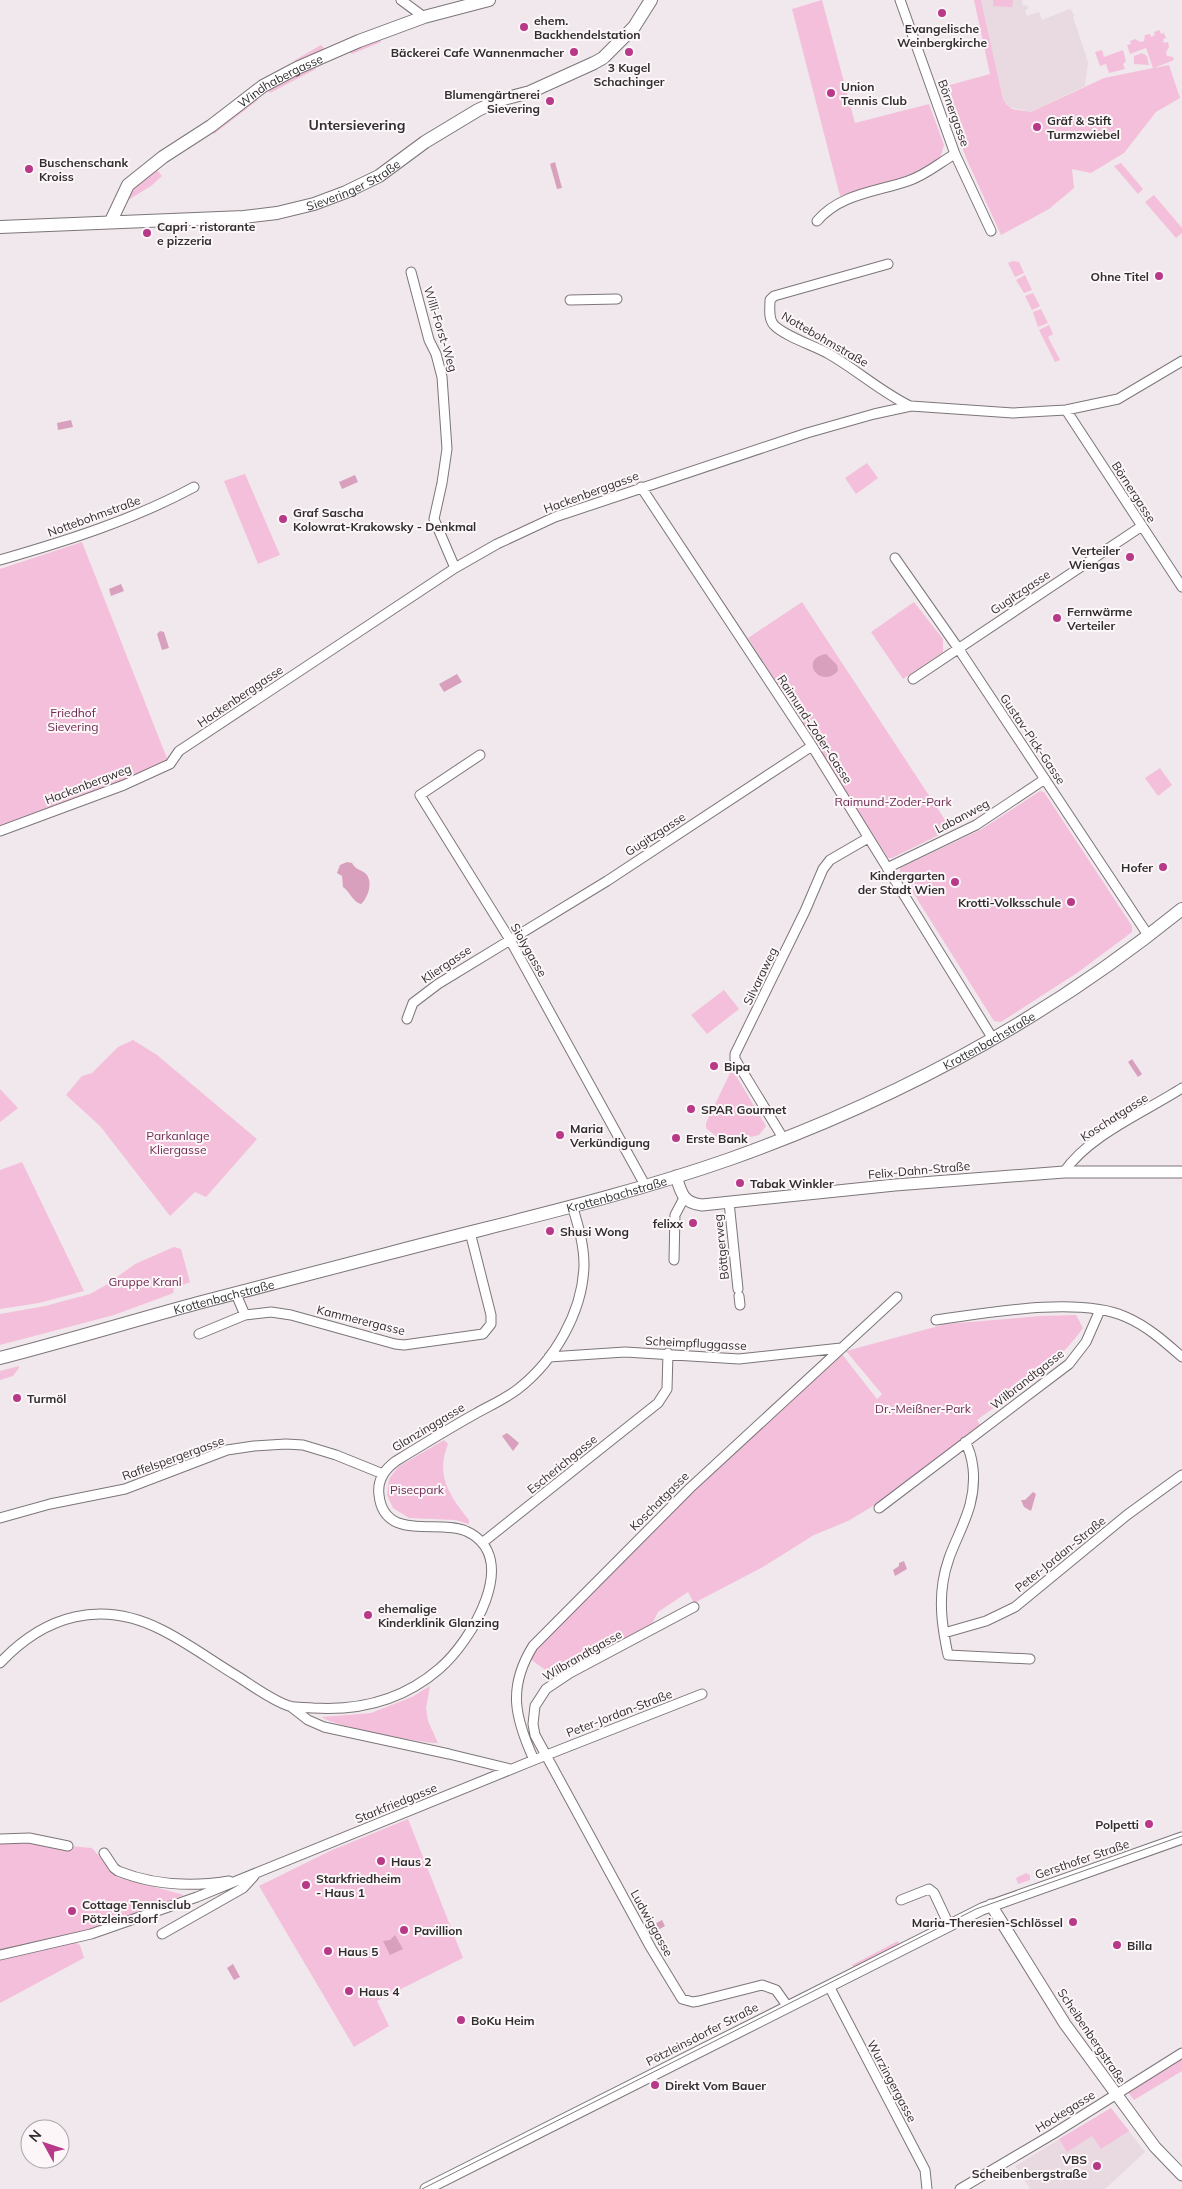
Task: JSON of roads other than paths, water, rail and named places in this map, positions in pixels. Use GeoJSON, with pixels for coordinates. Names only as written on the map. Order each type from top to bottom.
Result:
{"type":"FeatureCollection","features":[{"type":"Feature","properties":{"kind":"main road","name":"Windhabergasse"},"geometry":{"type":"LineString","coordinates":[[111,221],[128,185],[163,157],[211,126],[263,86],[297,68],[350,45],[424,17],[490,0]]}},
{"type":"Feature","properties":{"kind":"main road","name":"Sieveringer Straße"},"geometry":{"type":"LineString","coordinates":[[0,227],[244,217],[276,213],[314,204],[346,192],[379,176],[425,142],[478,110],[500,100],[530,92],[603,58],[634,27],[651,0]]}},
{"type":"Feature","properties":{"kind":"main road","name":"Krottenbachstraße"},"geometry":{"type":"LineString","coordinates":[[0,1358],[644,1185],[676,1176],[783,1138],[898,1090],[993,1039],[1076,986],[1148,936],[1182,909]]}},
{"type":"Feature","properties":{"kind":"street"},"geometry":{"type":"LineString","coordinates":[[401,0],[424,17]]}},
{"type":"Feature","properties":{"kind":"street","name":"Börnergasse"},"geometry":{"type":"LineString","coordinates":[[900,0],[956,154],[991,231]]}},
{"type":"Feature","properties":{"kind":"street"},"geometry":{"type":"LineString","coordinates":[[817,221],[833,205],[850,197],[908,180],[930,171],[956,154]]}},
{"type":"Feature","properties":{"kind":"street","name":"Nottebohmstraße"},"geometry":{"type":"LineString","coordinates":[[888,264],[779,294],[770,300],[769,316],[773,324],[781,330],[828,353],[868,378],[892,398],[911,406]]}},
{"type":"Feature","properties":{"kind":"street","name":"Willi-Forst-Weg"},"geometry":{"type":"LineString","coordinates":[[411,272],[429,340],[436,354],[442,377],[447,421],[447,449],[434,519],[455,568]]}},
{"type":"Feature","properties":{"kind":"street"},"geometry":{"type":"LineString","coordinates":[[570,300],[617,299]]}},
{"type":"Feature","properties":{"kind":"street","name":"Hackenberggasse"},"geometry":{"type":"LineString","coordinates":[[179,752],[455,568],[497,544],[556,517],[804,434],[874,414],[911,406],[1014,413],[1066,410],[1118,399],[1182,361]]}},
{"type":"Feature","properties":{"kind":"street","name":"Börnergasse"},"geometry":{"type":"LineString","coordinates":[[1066,410],[1182,587]]}},
{"type":"Feature","properties":{"kind":"street","name":"Nottebohmstraße"},"geometry":{"type":"LineString","coordinates":[[0,560],[59,543],[164,504],[194,487]]}},
{"type":"Feature","properties":{"kind":"street","name":"Raimund-Zoder-Gasse"},"geometry":{"type":"LineString","coordinates":[[641,487],[812,746],[993,1039]]}},
{"type":"Feature","properties":{"kind":"street","name":"Gugitzgasse"},"geometry":{"type":"LineString","coordinates":[[913,679],[1142,526]]}},
{"type":"Feature","properties":{"kind":"street","name":"Gustav-Pick-Gasse"},"geometry":{"type":"LineString","coordinates":[[895,558],[958,648],[1148,936]]}},
{"type":"Feature","properties":{"kind":"street","name":"Gugitzgasse"},"geometry":{"type":"LineString","coordinates":[[509,938],[607,880],[812,746]]}},
{"type":"Feature","properties":{"kind":"street","name":"Hackenbergweg"},"geometry":{"type":"LineString","coordinates":[[0,831],[124,785],[170,764],[179,752]]}},
{"type":"Feature","properties":{"kind":"street","name":"Siolygasse"},"geometry":{"type":"LineString","coordinates":[[480,755],[420,795],[509,938],[644,1185]]}},
{"type":"Feature","properties":{"kind":"street","name":"Labanweg"},"geometry":{"type":"LineString","coordinates":[[887,868],[976,825],[1045,779]]}},
{"type":"Feature","properties":{"kind":"street","name":"Silvaraweg"},"geometry":{"type":"LineString","coordinates":[[783,1138],[735,1058],[735,1054],[805,911],[823,869],[830,860],[868,838]]}},
{"type":"Feature","properties":{"kind":"street","name":"Kliergasse"},"geometry":{"type":"LineString","coordinates":[[407,1019],[413,1003],[438,984],[509,938]]}},
{"type":"Feature","properties":{"kind":"street","name":"Koschatgasse"},"geometry":{"type":"LineString","coordinates":[[1064,1172],[1075,1158],[1099,1139],[1182,1088]]}},
{"type":"Feature","properties":{"kind":"street","name":"Felix-Dahn-Straße"},"geometry":{"type":"LineString","coordinates":[[684,1198],[689,1202],[702,1205],[896,1185],[1064,1172],[1182,1172]]}},
{"type":"Feature","properties":{"kind":"street"},"geometry":{"type":"LineString","coordinates":[[674,1260],[675,1215],[684,1198],[676,1176]]}},
{"type":"Feature","properties":{"kind":"street","name":"Böttgerweg"},"geometry":{"type":"LineString","coordinates":[[729,1202],[739,1297]]}},
{"type":"Feature","properties":{"kind":"street","name":"Glanzinggasse"},"geometry":{"type":"LineString","coordinates":[[383,1474],[396,1461],[517,1389],[549,1357],[560,1342],[571,1319],[584,1265],[582,1241],[572,1205]]}},
{"type":"Feature","properties":{"kind":"street","name":"Kammerergasse"},"geometry":{"type":"LineString","coordinates":[[199,1334],[245,1315],[271,1312],[286,1314],[404,1345],[483,1334],[491,1324],[491,1315],[470,1232]]}},
{"type":"Feature","properties":{"kind":"street"},"geometry":{"type":"LineString","coordinates":[[236,1294],[245,1315]]}},
{"type":"Feature","properties":{"kind":"street","name":"Koschatgasse"},"geometry":{"type":"LineString","coordinates":[[534,1760],[519,1726],[516,1705],[516,1693],[521,1672],[533,1646],[690,1488],[896,1297]]}},
{"type":"Feature","properties":{"kind":"street"},"geometry":{"type":"LineString","coordinates":[[936,1320],[1020,1309],[1100,1310],[1124,1316],[1143,1326],[1182,1357]]}},
{"type":"Feature","properties":{"kind":"street","name":"Wilbrandtgasse"},"geometry":{"type":"LineString","coordinates":[[880,1508],[1069,1364],[1086,1342],[1100,1310]]}},
{"type":"Feature","properties":{"kind":"street","name":"Scheimpfluggasse"},"geometry":{"type":"LineString","coordinates":[[549,1357],[625,1352],[668,1353],[739,1359],[841,1348]]}},
{"type":"Feature","properties":{"kind":"street","name":"Escherichgasse"},"geometry":{"type":"LineString","coordinates":[[482,1543],[658,1403],[667,1389],[668,1353]]}},
{"type":"Feature","properties":{"kind":"street"},"geometry":{"type":"LineString","coordinates":[[965,1442],[972,1462],[974,1478],[968,1516],[946,1568],[941,1600],[948,1655],[1030,1659]]}},
{"type":"Feature","properties":{"kind":"street","name":"Raffelspergergasse"},"geometry":{"type":"LineString","coordinates":[[0,1518],[50,1504],[125,1489],[227,1450],[254,1446],[286,1444],[303,1446],[336,1455],[383,1474]]}},
{"type":"Feature","properties":{"kind":"street"},"geometry":{"type":"LineString","coordinates":[[290,1706],[339,1709],[373,1704],[408,1691],[440,1668],[467,1637],[488,1594],[492,1567],[490,1558],[482,1543],[460,1529],[408,1526],[394,1520],[384,1510],[379,1495],[383,1474]]}},
{"type":"Feature","properties":{"kind":"street","name":"Peter-Jordan-Straße"},"geometry":{"type":"LineString","coordinates":[[944,1633],[986,1621],[1015,1607],[1128,1514],[1182,1475]]}},
{"type":"Feature","properties":{"kind":"street","name":"Wilbrandtgasse"},"geometry":{"type":"LineString","coordinates":[[546,1755],[535,1735],[533,1724],[535,1706],[546,1689],[570,1673],[694,1607]]}},
{"type":"Feature","properties":{"kind":"street"},"geometry":{"type":"LineString","coordinates":[[0,1663],[18,1644],[59,1620],[86,1614],[111,1614],[136,1618],[163,1630],[267,1695],[290,1706],[308,1720],[324,1727],[449,1754],[510,1770]]}},
{"type":"Feature","properties":{"kind":"street","name":"Peter-Jordan-Straße"},"geometry":{"type":"LineString","coordinates":[[546,1755],[702,1694]]}},
{"type":"Feature","properties":{"kind":"street","name":"Starkfriedgasse"},"geometry":{"type":"LineString","coordinates":[[0,1955],[91,1934],[196,1897],[546,1755]]}},
{"type":"Feature","properties":{"kind":"street","name":"Ludwiggasse"},"geometry":{"type":"LineString","coordinates":[[546,1755],[651,1948],[682,1999],[693,2002],[699,2001],[762,1985],[772,1987],[788,2006]]}},
{"type":"Feature","properties":{"kind":"street"},"geometry":{"type":"LineString","coordinates":[[0,1839],[29,1838],[68,1846]]}},
{"type":"Feature","properties":{"kind":"street","name":"Gersthofer Straße"},"geometry":{"type":"LineString","coordinates":[[991,1905],[1182,1838]]}},
{"type":"Feature","properties":{"kind":"street","name":"Starkfriedgasse"},"geometry":{"type":"LineString","coordinates":[[104,1853],[118,1871],[154,1882],[193,1885],[227,1881],[256,1874]]}},
{"type":"Feature","properties":{"kind":"street","name":"Starkfriedgasse"},"geometry":{"type":"LineString","coordinates":[[162,1934],[243,1888],[256,1874]]}},
{"type":"Feature","properties":{"kind":"street"},"geometry":{"type":"LineString","coordinates":[[901,1900],[929,1889],[934,1892],[949,1925]]}},
{"type":"Feature","properties":{"kind":"street","name":"Pötzleinsdorfer Straße"},"geometry":{"type":"LineString","coordinates":[[426,2189],[991,1905]]}},
{"type":"Feature","properties":{"kind":"street","name":"Scheibenbergstraße"},"geometry":{"type":"LineString","coordinates":[[991,1905],[1065,2024],[1155,2148],[1182,2175]]}},
{"type":"Feature","properties":{"kind":"street","name":"Wurzingergasse"},"geometry":{"type":"LineString","coordinates":[[829,1986],[925,2170],[927,2189]]}},
{"type":"Feature","properties":{"kind":"street","name":"Hockegasse"},"geometry":{"type":"LineString","coordinates":[[960,2189],[1053,2134],[1182,2053]]}},
{"type":"Feature","properties":{"kind":"tram line"},"geometry":{"type":"LineString","coordinates":[[422,2189],[976,1909],[1182,1836]]}},
{"type":"Feature","properties":{"kind":"place","name":"Evangelische Weinbergkirche"},"geometry":{"type":"Point","coordinates":[942,13]}},
{"type":"Feature","properties":{"kind":"place","name":"ehem. Backhendelstation"},"geometry":{"type":"Point","coordinates":[524,27]}},
{"type":"Feature","properties":{"kind":"place","name":"Bäckerei Cafe Wannenmacher"},"geometry":{"type":"Point","coordinates":[574,52]}},
{"type":"Feature","properties":{"kind":"place","name":"3 Kugel Schachinger"},"geometry":{"type":"Point","coordinates":[629,52]}},
{"type":"Feature","properties":{"kind":"place","name":"Union Tennis Club"},"geometry":{"type":"Point","coordinates":[831,93]}},
{"type":"Feature","properties":{"kind":"place","name":"Blumengärtnerei Sievering"},"geometry":{"type":"Point","coordinates":[550,101]}},
{"type":"Feature","properties":{"kind":"place","name":"Gräf & Stift Turmzwiebel"},"geometry":{"type":"Point","coordinates":[1037,127]}},
{"type":"Feature","properties":{"kind":"place","name":"Buschenschank Kroiss"},"geometry":{"type":"Point","coordinates":[29,169]}},
{"type":"Feature","properties":{"kind":"place","name":"Capri - ristorante e pizzeria"},"geometry":{"type":"Point","coordinates":[147,233]}},
{"type":"Feature","properties":{"kind":"place","name":"Ohne Titel"},"geometry":{"type":"Point","coordinates":[1159,276]}},
{"type":"Feature","properties":{"kind":"place","name":"Graf Sascha Kolowrat-Krakowsky - Denkmal"},"geometry":{"type":"Point","coordinates":[283,519]}},
{"type":"Feature","properties":{"kind":"place","name":"Verteiler Wiengas"},"geometry":{"type":"Point","coordinates":[1130,557]}},
{"type":"Feature","properties":{"kind":"place","name":"Fernwärme Verteiler"},"geometry":{"type":"Point","coordinates":[1057,618]}},
{"type":"Feature","properties":{"kind":"place","name":"Hofer"},"geometry":{"type":"Point","coordinates":[1163,867]}},
{"type":"Feature","properties":{"kind":"place","name":"Kindergarten der Stadt Wien"},"geometry":{"type":"Point","coordinates":[955,882]}},
{"type":"Feature","properties":{"kind":"place","name":"Krotti-Volksschule"},"geometry":{"type":"Point","coordinates":[1071,902]}},
{"type":"Feature","properties":{"kind":"place","name":"Bipa"},"geometry":{"type":"Point","coordinates":[714,1066]}},
{"type":"Feature","properties":{"kind":"place","name":"SPAR Gourmet"},"geometry":{"type":"Point","coordinates":[691,1109]}},
{"type":"Feature","properties":{"kind":"place","name":"Maria Verkündigung"},"geometry":{"type":"Point","coordinates":[560,1135]}},
{"type":"Feature","properties":{"kind":"place","name":"Erste Bank"},"geometry":{"type":"Point","coordinates":[676,1138]}},
{"type":"Feature","properties":{"kind":"place","name":"Tabak Winkler"},"geometry":{"type":"Point","coordinates":[740,1183]}},
{"type":"Feature","properties":{"kind":"place","name":"felixx"},"geometry":{"type":"Point","coordinates":[693,1223]}},
{"type":"Feature","properties":{"kind":"place","name":"Shusi Wong"},"geometry":{"type":"Point","coordinates":[550,1231]}},
{"type":"Feature","properties":{"kind":"place","name":"Turmöl"},"geometry":{"type":"Point","coordinates":[17,1398]}},
{"type":"Feature","properties":{"kind":"place","name":"ehemalige Kinderklinik Glanzing"},"geometry":{"type":"Point","coordinates":[368,1615]}},
{"type":"Feature","properties":{"kind":"place","name":"Polpetti"},"geometry":{"type":"Point","coordinates":[1149,1824]}},
{"type":"Feature","properties":{"kind":"place","name":"Haus 2"},"geometry":{"type":"Point","coordinates":[381,1861]}},
{"type":"Feature","properties":{"kind":"place","name":"Starkfriedheim - Haus 1"},"geometry":{"type":"Point","coordinates":[306,1885]}},
{"type":"Feature","properties":{"kind":"place","name":"Cottage Tennisclub Pötzleinsdorf"},"geometry":{"type":"Point","coordinates":[72,1911]}},
{"type":"Feature","properties":{"kind":"place","name":"Maria-Theresien-Schlössel"},"geometry":{"type":"Point","coordinates":[1073,1922]}},
{"type":"Feature","properties":{"kind":"place","name":"Pavillion"},"geometry":{"type":"Point","coordinates":[404,1930]}},
{"type":"Feature","properties":{"kind":"place","name":"Billa"},"geometry":{"type":"Point","coordinates":[1117,1945]}},
{"type":"Feature","properties":{"kind":"place","name":"Haus 5"},"geometry":{"type":"Point","coordinates":[328,1951]}},
{"type":"Feature","properties":{"kind":"place","name":"Haus 4"},"geometry":{"type":"Point","coordinates":[349,1991]}},
{"type":"Feature","properties":{"kind":"place","name":"BoKu Heim"},"geometry":{"type":"Point","coordinates":[461,2020]}},
{"type":"Feature","properties":{"kind":"place","name":"Direkt Vom Bauer"},"geometry":{"type":"Point","coordinates":[655,2085]}},
{"type":"Feature","properties":{"kind":"place","name":"VBS Scheibenbergstraße"},"geometry":{"type":"Point","coordinates":[1097,2166]}},
{"type":"Feature","properties":{"kind":"district","name":"Untersievering"},"geometry":{"type":"Point","coordinates":[357,125]}},
{"type":"Feature","properties":{"kind":"park label","name":"Friedhof Sievering"},"geometry":{"type":"Point","coordinates":[73,719]}},
{"type":"Feature","properties":{"kind":"park label","name":"Raimund-Zoder-Park"},"geometry":{"type":"Point","coordinates":[893,801]}},
{"type":"Feature","properties":{"kind":"park label","name":"Parkanlage Kliergasse"},"geometry":{"type":"Point","coordinates":[178,1142]}},
{"type":"Feature","properties":{"kind":"park label","name":"Gruppe Kranl"},"geometry":{"type":"Point","coordinates":[145,1281]}},
{"type":"Feature","properties":{"kind":"park label","name":"Dr.-Meißner-Park"},"geometry":{"type":"Point","coordinates":[923,1408]}},
{"type":"Feature","properties":{"kind":"park label","name":"Pisecpark"},"geometry":{"type":"Point","coordinates":[417,1489]}}]}
